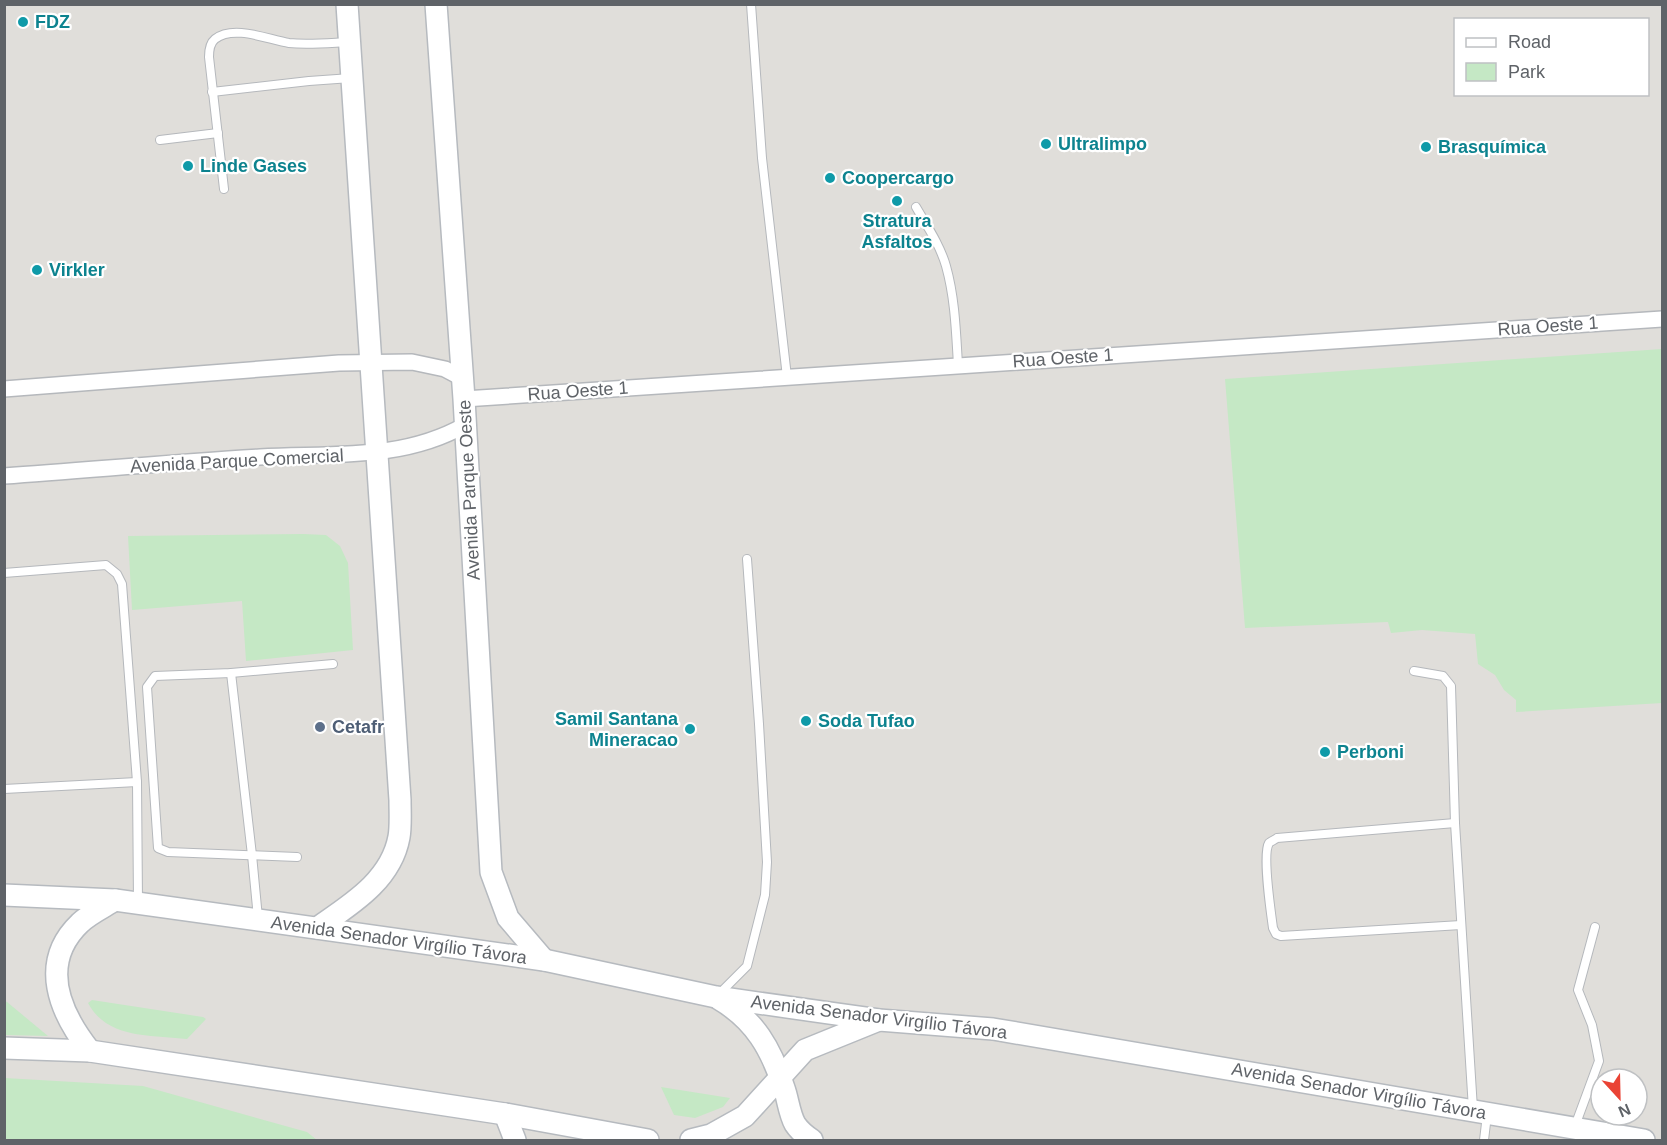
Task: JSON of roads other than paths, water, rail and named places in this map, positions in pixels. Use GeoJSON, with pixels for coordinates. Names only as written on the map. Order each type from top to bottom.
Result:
{"type":"FeatureCollection","features":[{"type":"Feature","properties":{"kind":"street"},"geometry":{"type":"LineString","coordinates":[[316,928],[357,900],[376,882],[389,864],[399,838],[399,789],[378,452],[347,4]]}},
{"type":"Feature","properties":{"kind":"street","name":"Avenida Parque Oeste"},"geometry":{"type":"LineString","coordinates":[[436,4],[463,389],[491,872],[508,918],[544,960]]}},
{"type":"Feature","properties":{"kind":"street","name":"Rua Oeste 1"},"geometry":{"type":"LineString","coordinates":[[463,389],[787,377],[1662,319]]}},
{"type":"Feature","properties":{"kind":"street"},"geometry":{"type":"LineString","coordinates":[[4,389],[339,363],[412,362],[445,369],[463,389]]}},
{"type":"Feature","properties":{"kind":"street","name":"Avenida Parque Comercial"},"geometry":{"type":"LineString","coordinates":[[4,476],[262,457],[339,456],[378,452],[428,442],[446,436],[465,425]]}},
{"type":"Feature","properties":{"kind":"street","name":"Avenida Senador Virgílio Távora"},"geometry":{"type":"LineString","coordinates":[[4,895],[115,900],[544,960],[716,997],[879,1020],[993,1029],[1644,1140]]}},
{"type":"Feature","properties":{"kind":"street"},"geometry":{"type":"LineString","coordinates":[[90,1052],[75,1032],[62,1006],[56,986],[57,962],[68,936],[81,921],[115,900]]}},
{"type":"Feature","properties":{"kind":"street"},"geometry":{"type":"LineString","coordinates":[[716,997],[732,1006],[757,1029],[780,1075],[795,1124],[812,1140]]}},
{"type":"Feature","properties":{"kind":"street"},"geometry":{"type":"LineString","coordinates":[[691,1140],[711,1135],[745,1116],[805,1050],[879,1020]]}},
{"type":"Feature","properties":{"kind":"street"},"geometry":{"type":"LineString","coordinates":[[4,1048],[90,1052],[505,1114],[538,1130],[648,1140]]}},
{"type":"Feature","properties":{"kind":"street"},"geometry":{"type":"LineString","coordinates":[[505,1114],[515,1140]]}},
{"type":"Feature","properties":{"kind":"lane"},"geometry":{"type":"LineString","coordinates":[[751,4],[762,158],[787,377]]}},
{"type":"Feature","properties":{"kind":"lane"},"geometry":{"type":"LineString","coordinates":[[225,189],[209,57],[210,46],[215,39],[247,33],[296,43],[349,42]]}},
{"type":"Feature","properties":{"kind":"lane"},"geometry":{"type":"LineString","coordinates":[[212,92],[353,78]]}},
{"type":"Feature","properties":{"kind":"lane"},"geometry":{"type":"LineString","coordinates":[[160,140],[218,133]]}},
{"type":"Feature","properties":{"kind":"lane"},"geometry":{"type":"LineString","coordinates":[[916,207],[946,265],[953,306],[958,365]]}},
{"type":"Feature","properties":{"kind":"lane"},"geometry":{"type":"LineString","coordinates":[[716,997],[747,966],[765,895],[762,770],[747,559]]}},
{"type":"Feature","properties":{"kind":"lane"},"geometry":{"type":"LineString","coordinates":[[4,573],[106,565],[117,574],[122,584],[137,782],[138,903]]}},
{"type":"Feature","properties":{"kind":"lane"},"geometry":{"type":"LineString","coordinates":[[297,857],[168,852],[158,848],[147,687],[155,676],[231,673],[333,664]]}},
{"type":"Feature","properties":{"kind":"lane"},"geometry":{"type":"LineString","coordinates":[[1414,670],[1443,676],[1451,686],[1461,925],[1484,1140]]}},
{"type":"Feature","properties":{"kind":"lane"},"geometry":{"type":"LineString","coordinates":[[231,673],[258,920]]}},
{"type":"Feature","properties":{"kind":"lane"},"geometry":{"type":"LineString","coordinates":[[4,789],[137,782]]}},
{"type":"Feature","properties":{"kind":"lane"},"geometry":{"type":"LineString","coordinates":[[1455,823],[1277,838],[1269,843],[1266,851],[1266,865],[1273,928],[1276,934],[1281,936],[1461,925]]}},
{"type":"Feature","properties":{"kind":"lane"},"geometry":{"type":"LineString","coordinates":[[1574,1128],[1599,1061],[1592,1025],[1578,990],[1595,927]]}},
{"type":"Feature","properties":{"kind":"place","name":"FDZ"},"geometry":{"type":"Point","coordinates":[23,22]}},
{"type":"Feature","properties":{"kind":"place","name":"Ultralimpo"},"geometry":{"type":"Point","coordinates":[1046,144]}},
{"type":"Feature","properties":{"kind":"place","name":"Brasquímica"},"geometry":{"type":"Point","coordinates":[1426,147]}},
{"type":"Feature","properties":{"kind":"place","name":"Linde Gases"},"geometry":{"type":"Point","coordinates":[188,166]}},
{"type":"Feature","properties":{"kind":"place","name":"Coopercargo"},"geometry":{"type":"Point","coordinates":[830,178]}},
{"type":"Feature","properties":{"kind":"place","name":"Stratura Asfaltos"},"geometry":{"type":"Point","coordinates":[897,201]}},
{"type":"Feature","properties":{"kind":"place","name":"Virkler"},"geometry":{"type":"Point","coordinates":[37,270]}},
{"type":"Feature","properties":{"kind":"place","name":"Soda Tufao"},"geometry":{"type":"Point","coordinates":[806,721]}},
{"type":"Feature","properties":{"kind":"place","name":"Cetafr"},"geometry":{"type":"Point","coordinates":[320,727]}},
{"type":"Feature","properties":{"kind":"place","name":"Samil Santana Mineracao"},"geometry":{"type":"Point","coordinates":[690,729]}},
{"type":"Feature","properties":{"kind":"place","name":"Perboni"},"geometry":{"type":"Point","coordinates":[1325,752]}}]}
